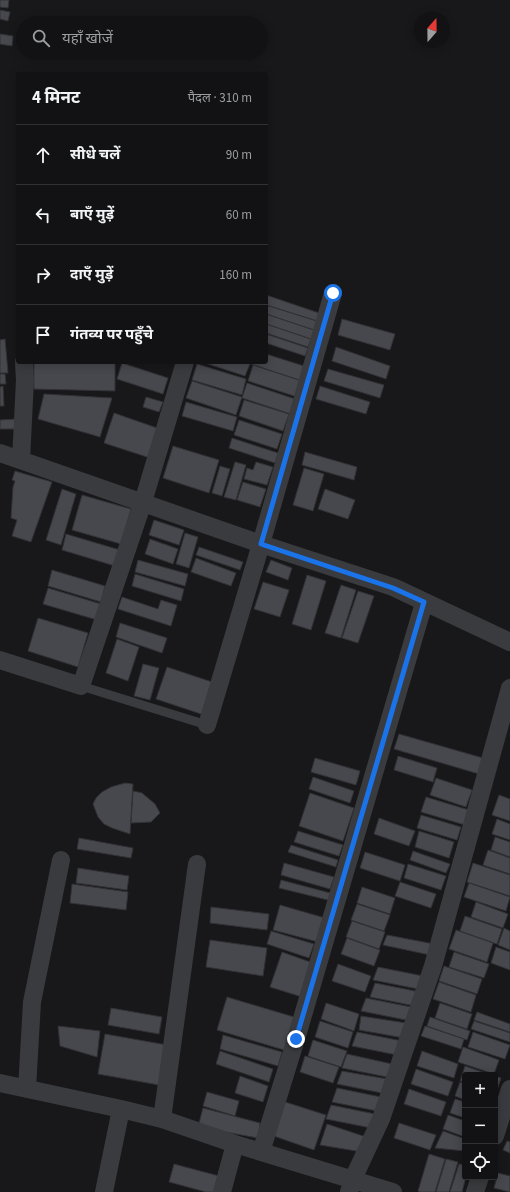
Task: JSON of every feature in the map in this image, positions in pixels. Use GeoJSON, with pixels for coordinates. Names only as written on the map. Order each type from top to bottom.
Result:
{"type":"FeatureCollection","features":[{"type":"Feature","properties":{"kind":"street"},"geometry":{"type":"LineString","coordinates":[[207,725],[333,293]]}},
{"type":"Feature","properties":{"kind":"street"},"geometry":{"type":"LineString","coordinates":[[22,460],[25,380],[24,364]]}},
{"type":"Feature","properties":{"kind":"street"},"geometry":{"type":"LineString","coordinates":[[0,660],[81,686],[143,502],[184,364]]}},
{"type":"Feature","properties":{"kind":"street"},"geometry":{"type":"LineString","coordinates":[[0,453],[261,544],[393,588],[510,642]]}},
{"type":"Feature","properties":{"kind":"street"},"geometry":{"type":"LineString","coordinates":[[261,1152],[299,1032],[424,602]]}},
{"type":"Feature","properties":{"kind":"street"},"geometry":{"type":"LineString","coordinates":[[351,1185],[381,1119],[433,966],[510,688]]}},
{"type":"Feature","properties":{"kind":"street"},"geometry":{"type":"LineString","coordinates":[[27,1088],[32,1002],[61,860]]}},
{"type":"Feature","properties":{"kind":"street"},"geometry":{"type":"LineString","coordinates":[[162,1119],[197,864]]}},
{"type":"Feature","properties":{"kind":"street"},"geometry":{"type":"LineString","coordinates":[[0,1084],[27,1088],[121,1108],[162,1119],[261,1152],[351,1185],[393,1192]]}},
{"type":"Feature","properties":{"kind":"street"},"geometry":{"type":"LineString","coordinates":[[498,1127],[510,1089]]}},
{"type":"Feature","properties":{"kind":"street"},"geometry":{"type":"LineString","coordinates":[[104,1192],[121,1108]]}},
{"type":"Feature","properties":{"kind":"street"},"geometry":{"type":"LineString","coordinates":[[222,1192],[235,1144]]}},
{"type":"Feature","properties":{"kind":"street"},"geometry":{"type":"LineString","coordinates":[[475,1192],[479,1180]]}},
{"type":"Feature","properties":{"kind":"lane"},"geometry":{"type":"LineString","coordinates":[[81,686],[207,725]]}},
{"type":"Feature","properties":{"kind":"building"},"geometry":{"type":"Polygon","coordinates":[[[0,0],[9,0],[8,8],[0,7],[0,0]]]}},
{"type":"Feature","properties":{"kind":"building"},"geometry":{"type":"Polygon","coordinates":[[[0,10],[10,12],[8,21],[0,19],[0,10]]]}},
{"type":"Feature","properties":{"kind":"building"},"geometry":{"type":"Polygon","coordinates":[[[0,34],[13,36],[12,46],[0,44],[0,34]]]}},
{"type":"Feature","properties":{"kind":"building"},"geometry":{"type":"Polygon","coordinates":[[[268,296],[319,313],[317,321],[268,306],[268,296]]]}},
{"type":"Feature","properties":{"kind":"building"},"geometry":{"type":"Polygon","coordinates":[[[268,306],[317,321],[314,330],[268,315],[268,306]]]}},
{"type":"Feature","properties":{"kind":"building"},"geometry":{"type":"Polygon","coordinates":[[[268,315],[314,330],[311,339],[268,325],[268,315]]]}},
{"type":"Feature","properties":{"kind":"building"},"geometry":{"type":"Polygon","coordinates":[[[342,319],[395,334],[390,350],[338,335],[342,319]]]}},
{"type":"Feature","properties":{"kind":"building"},"geometry":{"type":"Polygon","coordinates":[[[268,325],[311,339],[308,347],[268,334],[268,325]]]}},
{"type":"Feature","properties":{"kind":"building"},"geometry":{"type":"Polygon","coordinates":[[[268,335],[308,348],[305,356],[268,344],[268,335]]]}},
{"type":"Feature","properties":{"kind":"building"},"geometry":{"type":"Polygon","coordinates":[[[5,339],[8,373],[0,373],[0,340],[5,339]]]}},
{"type":"Feature","properties":{"kind":"building"},"geometry":{"type":"Polygon","coordinates":[[[336,347],[390,366],[386,379],[332,361],[336,347]]]}},
{"type":"Feature","properties":{"kind":"building"},"geometry":{"type":"Polygon","coordinates":[[[268,355],[307,367],[302,381],[251,364],[268,364],[268,355]]]}},
{"type":"Feature","properties":{"kind":"building"},"geometry":{"type":"Polygon","coordinates":[[[34,364],[115,364],[115,391],[34,389],[34,364]]]}},
{"type":"Feature","properties":{"kind":"building"},"geometry":{"type":"Polygon","coordinates":[[[122,364],[168,378],[163,394],[117,379],[122,364]]]}},
{"type":"Feature","properties":{"kind":"building"},"geometry":{"type":"Polygon","coordinates":[[[197,364],[246,379],[242,395],[192,380],[197,364]]]}},
{"type":"Feature","properties":{"kind":"building"},"geometry":{"type":"Polygon","coordinates":[[[208,364],[250,364],[245,376],[208,364]]]}},
{"type":"Feature","properties":{"kind":"building"},"geometry":{"type":"Polygon","coordinates":[[[253,365],[302,381],[297,397],[248,381],[253,365]]]}},
{"type":"Feature","properties":{"kind":"building"},"geometry":{"type":"Polygon","coordinates":[[[328,369],[384,385],[380,398],[324,381],[328,369]]]}},
{"type":"Feature","properties":{"kind":"building"},"geometry":{"type":"Polygon","coordinates":[[[0,374],[5,374],[6,384],[0,384],[0,374]]]}},
{"type":"Feature","properties":{"kind":"building"},"geometry":{"type":"Polygon","coordinates":[[[192,381],[242,397],[236,415],[186,398],[192,381]]]}},
{"type":"Feature","properties":{"kind":"building"},"geometry":{"type":"Polygon","coordinates":[[[247,383],[298,400],[294,415],[242,398],[247,383]]]}},
{"type":"Feature","properties":{"kind":"building"},"geometry":{"type":"Polygon","coordinates":[[[3,386],[4,406],[0,406],[0,387],[3,386]]]}},
{"type":"Feature","properties":{"kind":"building"},"geometry":{"type":"Polygon","coordinates":[[[320,386],[370,402],[366,414],[316,399],[320,386]]]}},
{"type":"Feature","properties":{"kind":"building"},"geometry":{"type":"Polygon","coordinates":[[[44,394],[112,398],[100,437],[38,419],[44,394]]]}},
{"type":"Feature","properties":{"kind":"building"},"geometry":{"type":"Polygon","coordinates":[[[146,397],[163,402],[159,412],[143,407],[146,397]]]}},
{"type":"Feature","properties":{"kind":"building"},"geometry":{"type":"Polygon","coordinates":[[[244,400],[289,414],[283,431],[239,416],[244,400]]]}},
{"type":"Feature","properties":{"kind":"building"},"geometry":{"type":"Polygon","coordinates":[[[186,402],[237,417],[233,431],[182,416],[186,402]]]}},
{"type":"Feature","properties":{"kind":"building"},"geometry":{"type":"Polygon","coordinates":[[[114,413],[160,429],[150,458],[104,443],[114,413]]]}},
{"type":"Feature","properties":{"kind":"building"},"geometry":{"type":"Polygon","coordinates":[[[16,419],[16,429],[0,429],[0,420],[16,419]]]}},
{"type":"Feature","properties":{"kind":"building"},"geometry":{"type":"Polygon","coordinates":[[[239,420],[282,434],[277,449],[234,435],[239,420]]]}},
{"type":"Feature","properties":{"kind":"building"},"geometry":{"type":"Polygon","coordinates":[[[232,438],[278,453],[275,463],[229,448],[232,438]]]}},
{"type":"Feature","properties":{"kind":"building"},"geometry":{"type":"Polygon","coordinates":[[[173,446],[219,460],[209,493],[163,478],[173,446]]]}},
{"type":"Feature","properties":{"kind":"building"},"geometry":{"type":"Polygon","coordinates":[[[305,452],[357,467],[354,480],[302,465],[305,452]]]}},
{"type":"Feature","properties":{"kind":"building"},"geometry":{"type":"Polygon","coordinates":[[[235,462],[246,465],[236,500],[224,497],[235,462]]]}},
{"type":"Feature","properties":{"kind":"building"},"geometry":{"type":"Polygon","coordinates":[[[256,462],[273,467],[267,485],[244,479],[247,468],[253,470],[256,462]]]}},
{"type":"Feature","properties":{"kind":"building"},"geometry":{"type":"Polygon","coordinates":[[[220,466],[230,469],[222,496],[212,493],[220,466]]]}},
{"type":"Feature","properties":{"kind":"building"},"geometry":{"type":"Polygon","coordinates":[[[304,468],[324,474],[313,511],[293,505],[304,468]]]}},
{"type":"Feature","properties":{"kind":"building"},"geometry":{"type":"Polygon","coordinates":[[[15,471],[52,482],[31,542],[12,536],[17,520],[11,518],[13,487],[15,481],[12,480],[15,471]]]}},
{"type":"Feature","properties":{"kind":"building"},"geometry":{"type":"Polygon","coordinates":[[[243,482],[266,489],[260,507],[237,500],[243,482]]]}},
{"type":"Feature","properties":{"kind":"building"},"geometry":{"type":"Polygon","coordinates":[[[62,489],[76,494],[61,545],[46,540],[62,489]]]}},
{"type":"Feature","properties":{"kind":"building"},"geometry":{"type":"Polygon","coordinates":[[[325,489],[355,500],[348,519],[318,509],[325,489]]]}},
{"type":"Feature","properties":{"kind":"building"},"geometry":{"type":"Polygon","coordinates":[[[82,495],[131,509],[121,544],[72,530],[82,495]]]}},
{"type":"Feature","properties":{"kind":"building"},"geometry":{"type":"Polygon","coordinates":[[[154,520],[184,530],[179,545],[149,535],[154,520]]]}},
{"type":"Feature","properties":{"kind":"building"},"geometry":{"type":"Polygon","coordinates":[[[185,533],[198,537],[189,568],[176,564],[185,533]]]}},
{"type":"Feature","properties":{"kind":"building"},"geometry":{"type":"Polygon","coordinates":[[[66,534],[120,550],[115,566],[62,550],[66,534]]]}},
{"type":"Feature","properties":{"kind":"building"},"geometry":{"type":"Polygon","coordinates":[[[150,539],[178,549],[173,564],[145,554],[150,539]]]}},
{"type":"Feature","properties":{"kind":"building"},"geometry":{"type":"Polygon","coordinates":[[[199,547],[243,562],[240,570],[196,555],[199,547]]]}},
{"type":"Feature","properties":{"kind":"building"},"geometry":{"type":"Polygon","coordinates":[[[196,558],[236,573],[231,586],[191,572],[196,558]]]}},
{"type":"Feature","properties":{"kind":"building"},"geometry":{"type":"Polygon","coordinates":[[[138,560],[188,574],[185,586],[135,572],[138,560]]]}},
{"type":"Feature","properties":{"kind":"building"},"geometry":{"type":"Polygon","coordinates":[[[271,560],[292,568],[288,580],[266,572],[271,560]]]}},
{"type":"Feature","properties":{"kind":"building"},"geometry":{"type":"Polygon","coordinates":[[[52,570],[105,586],[101,602],[48,586],[52,570]]]}},
{"type":"Feature","properties":{"kind":"building"},"geometry":{"type":"Polygon","coordinates":[[[135,574],[184,589],[181,601],[132,586],[135,574]]]}},
{"type":"Feature","properties":{"kind":"building"},"geometry":{"type":"Polygon","coordinates":[[[307,575],[326,581],[311,630],[292,624],[307,575]]]}},
{"type":"Feature","properties":{"kind":"building"},"geometry":{"type":"Polygon","coordinates":[[[263,582],[289,590],[280,617],[254,609],[263,582]]]}},
{"type":"Feature","properties":{"kind":"building"},"geometry":{"type":"Polygon","coordinates":[[[341,585],[356,590],[341,638],[325,633],[341,585]]]}},
{"type":"Feature","properties":{"kind":"building"},"geometry":{"type":"Polygon","coordinates":[[[48,588],[101,604],[97,620],[43,604],[48,588]]]}},
{"type":"Feature","properties":{"kind":"building"},"geometry":{"type":"Polygon","coordinates":[[[358,591],[374,596],[358,643],[342,638],[358,591]]]}},
{"type":"Feature","properties":{"kind":"building"},"geometry":{"type":"Polygon","coordinates":[[[122,597],[158,609],[161,600],[177,605],[171,626],[118,609],[122,597]]]}},
{"type":"Feature","properties":{"kind":"building"},"geometry":{"type":"Polygon","coordinates":[[[38,618],[88,633],[78,667],[28,651],[38,618]]]}},
{"type":"Feature","properties":{"kind":"building"},"geometry":{"type":"Polygon","coordinates":[[[120,623],[167,638],[162,653],[116,637],[120,623]]]}},
{"type":"Feature","properties":{"kind":"building"},"geometry":{"type":"Polygon","coordinates":[[[117,639],[139,647],[128,681],[106,673],[117,639]]]}},
{"type":"Feature","properties":{"kind":"building"},"geometry":{"type":"Polygon","coordinates":[[[143,664],[159,668],[150,700],[134,696],[143,664]]]}},
{"type":"Feature","properties":{"kind":"building"},"geometry":{"type":"Polygon","coordinates":[[[167,667],[215,683],[204,715],[156,699],[167,667]]]}},
{"type":"Feature","properties":{"kind":"building"},"geometry":{"type":"Polygon","coordinates":[[[399,734],[483,758],[479,774],[394,749],[399,734]]]}},
{"type":"Feature","properties":{"kind":"building"},"geometry":{"type":"Polygon","coordinates":[[[398,756],[437,768],[433,782],[394,770],[398,756]]]}},
{"type":"Feature","properties":{"kind":"building"},"geometry":{"type":"Polygon","coordinates":[[[315,758],[360,771],[356,785],[311,772],[315,758]]]}},
{"type":"Feature","properties":{"kind":"building"},"geometry":{"type":"Polygon","coordinates":[[[313,777],[354,791],[350,803],[309,789],[313,777]]]}},
{"type":"Feature","properties":{"kind":"building"},"geometry":{"type":"Polygon","coordinates":[[[436,778],[472,790],[466,807],[430,795],[436,778]]]}},
{"type":"Feature","properties":{"kind":"building"},"geometry":{"type":"Polygon","coordinates":[[[125,783],[133,784],[130,834],[104,824],[98,817],[93,804],[102,792],[111,787],[125,783]]]}},
{"type":"Feature","properties":{"kind":"building"},"geometry":{"type":"Polygon","coordinates":[[[133,791],[142,793],[155,804],[160,813],[151,822],[131,823],[133,791]]]}},
{"type":"Feature","properties":{"kind":"building"},"geometry":{"type":"Polygon","coordinates":[[[310,793],[354,808],[343,841],[299,826],[310,793]]]}},
{"type":"Feature","properties":{"kind":"building"},"geometry":{"type":"Polygon","coordinates":[[[499,795],[510,799],[510,821],[492,815],[499,795]]]}},
{"type":"Feature","properties":{"kind":"building"},"geometry":{"type":"Polygon","coordinates":[[[426,797],[469,810],[465,825],[421,812],[426,797]]]}},
{"type":"Feature","properties":{"kind":"building"},"geometry":{"type":"Polygon","coordinates":[[[421,815],[461,827],[457,840],[417,828],[421,815]]]}},
{"type":"Feature","properties":{"kind":"building"},"geometry":{"type":"Polygon","coordinates":[[[379,818],[415,831],[409,846],[374,834],[379,818]]]}},
{"type":"Feature","properties":{"kind":"building"},"geometry":{"type":"Polygon","coordinates":[[[497,819],[510,824],[510,840],[492,834],[497,819]]]}},
{"type":"Feature","properties":{"kind":"building"},"geometry":{"type":"Polygon","coordinates":[[[298,831],[343,845],[339,856],[294,842],[298,831]]]}},
{"type":"Feature","properties":{"kind":"building"},"geometry":{"type":"Polygon","coordinates":[[[419,831],[454,842],[449,858],[415,847],[419,831]]]}},
{"type":"Feature","properties":{"kind":"building"},"geometry":{"type":"Polygon","coordinates":[[[495,837],[510,842],[510,857],[491,850],[495,837]]]}},
{"type":"Feature","properties":{"kind":"building"},"geometry":{"type":"Polygon","coordinates":[[[79,838],[133,848],[131,858],[77,849],[79,838]]]}},
{"type":"Feature","properties":{"kind":"building"},"geometry":{"type":"Polygon","coordinates":[[[291,845],[338,860],[336,867],[288,852],[291,845]]]}},
{"type":"Feature","properties":{"kind":"building"},"geometry":{"type":"Polygon","coordinates":[[[488,850],[510,858],[510,874],[483,865],[488,850]]]}},
{"type":"Feature","properties":{"kind":"building"},"geometry":{"type":"Polygon","coordinates":[[[413,851],[450,864],[446,873],[410,860],[413,851]]]}},
{"type":"Feature","properties":{"kind":"building"},"geometry":{"type":"Polygon","coordinates":[[[365,852],[405,865],[400,881],[360,868],[365,852]]]}},
{"type":"Feature","properties":{"kind":"building"},"geometry":{"type":"Polygon","coordinates":[[[284,863],[334,877],[330,889],[281,875],[284,863]]]}},
{"type":"Feature","properties":{"kind":"building"},"geometry":{"type":"Polygon","coordinates":[[[473,863],[510,875],[510,896],[467,882],[473,863]]]}},
{"type":"Feature","properties":{"kind":"building"},"geometry":{"type":"Polygon","coordinates":[[[408,864],[446,876],[441,890],[404,878],[408,864]]]}},
{"type":"Feature","properties":{"kind":"building"},"geometry":{"type":"Polygon","coordinates":[[[78,868],[129,876],[127,890],[76,883],[78,868]]]}},
{"type":"Feature","properties":{"kind":"building"},"geometry":{"type":"Polygon","coordinates":[[[281,880],[334,894],[332,901],[279,888],[281,880]]]}},
{"type":"Feature","properties":{"kind":"building"},"geometry":{"type":"Polygon","coordinates":[[[400,882],[436,894],[431,908],[395,896],[400,882]]]}},
{"type":"Feature","properties":{"kind":"building"},"geometry":{"type":"Polygon","coordinates":[[[469,883],[510,897],[506,911],[464,897],[469,883]]]}},
{"type":"Feature","properties":{"kind":"building"},"geometry":{"type":"Polygon","coordinates":[[[72,884],[128,892],[126,910],[70,903],[72,884]]]}},
{"type":"Feature","properties":{"kind":"building"},"geometry":{"type":"Polygon","coordinates":[[[362,887],[395,898],[390,914],[357,903],[362,887]]]}},
{"type":"Feature","properties":{"kind":"building"},"geometry":{"type":"Polygon","coordinates":[[[476,902],[508,914],[503,928],[471,917],[476,902]]]}},
{"type":"Feature","properties":{"kind":"building"},"geometry":{"type":"Polygon","coordinates":[[[357,904],[390,915],[384,931],[351,920],[357,904]]]}},
{"type":"Feature","properties":{"kind":"building"},"geometry":{"type":"Polygon","coordinates":[[[280,905],[325,918],[318,942],[273,930],[280,905]]]}},
{"type":"Feature","properties":{"kind":"building"},"geometry":{"type":"Polygon","coordinates":[[[211,907],[269,914],[267,930],[210,923],[211,907]]]}},
{"type":"Feature","properties":{"kind":"building"},"geometry":{"type":"Polygon","coordinates":[[[465,916],[502,929],[497,944],[460,931],[465,916]]]}},
{"type":"Feature","properties":{"kind":"building"},"geometry":{"type":"Polygon","coordinates":[[[352,921],[385,932],[379,949],[346,937],[352,921]]]}},
{"type":"Feature","properties":{"kind":"building"},"geometry":{"type":"Polygon","coordinates":[[[504,928],[510,931],[510,950],[498,945],[504,928]]]}},
{"type":"Feature","properties":{"kind":"building"},"geometry":{"type":"Polygon","coordinates":[[[456,930],[493,943],[487,962],[449,949],[456,930]]]}},
{"type":"Feature","properties":{"kind":"building"},"geometry":{"type":"Polygon","coordinates":[[[271,931],[314,944],[309,958],[267,944],[271,931]]]}},
{"type":"Feature","properties":{"kind":"building"},"geometry":{"type":"Polygon","coordinates":[[[387,935],[434,944],[430,955],[383,945],[387,935]]]}},
{"type":"Feature","properties":{"kind":"building"},"geometry":{"type":"Polygon","coordinates":[[[347,938],[380,950],[374,966],[341,954],[347,938]]]}},
{"type":"Feature","properties":{"kind":"building"},"geometry":{"type":"Polygon","coordinates":[[[210,940],[267,948],[263,976],[206,967],[210,940]]]}},
{"type":"Feature","properties":{"kind":"building"},"geometry":{"type":"Polygon","coordinates":[[[496,947],[510,952],[510,970],[491,963],[496,947]]]}},
{"type":"Feature","properties":{"kind":"building"},"geometry":{"type":"Polygon","coordinates":[[[282,952],[313,963],[302,997],[270,987],[282,952]]]}},
{"type":"Feature","properties":{"kind":"building"},"geometry":{"type":"Polygon","coordinates":[[[454,952],[489,964],[484,978],[449,967],[454,952]]]}},
{"type":"Feature","properties":{"kind":"building"},"geometry":{"type":"Polygon","coordinates":[[[338,964],[371,976],[365,992],[332,981],[338,964]]]}},
{"type":"Feature","properties":{"kind":"building"},"geometry":{"type":"Polygon","coordinates":[[[444,966],[482,979],[477,994],[439,981],[444,966]]]}},
{"type":"Feature","properties":{"kind":"building"},"geometry":{"type":"Polygon","coordinates":[[[378,967],[423,976],[418,989],[373,980],[378,967]]]}},
{"type":"Feature","properties":{"kind":"building"},"geometry":{"type":"Polygon","coordinates":[[[439,982],[476,995],[471,1012],[433,999],[439,982]]]}},
{"type":"Feature","properties":{"kind":"building"},"geometry":{"type":"Polygon","coordinates":[[[375,983],[420,992],[415,1006],[370,997],[375,983]]]}},
{"type":"Feature","properties":{"kind":"building"},"geometry":{"type":"Polygon","coordinates":[[[227,997],[294,1017],[284,1050],[217,1030],[227,997]]]}},
{"type":"Feature","properties":{"kind":"building"},"geometry":{"type":"Polygon","coordinates":[[[366,998],[411,1007],[406,1020],[361,1011],[366,998]]]}},
{"type":"Feature","properties":{"kind":"building"},"geometry":{"type":"Polygon","coordinates":[[[326,1003],[359,1014],[354,1031],[321,1019],[326,1003]]]}},
{"type":"Feature","properties":{"kind":"building"},"geometry":{"type":"Polygon","coordinates":[[[440,1003],[472,1014],[467,1029],[435,1018],[440,1003]]]}},
{"type":"Feature","properties":{"kind":"building"},"geometry":{"type":"Polygon","coordinates":[[[111,1008],[162,1017],[159,1034],[108,1025],[111,1008]]]}},
{"type":"Feature","properties":{"kind":"building"},"geometry":{"type":"Polygon","coordinates":[[[477,1012],[510,1024],[510,1032],[474,1020],[477,1012]]]}},
{"type":"Feature","properties":{"kind":"building"},"geometry":{"type":"Polygon","coordinates":[[[361,1016],[406,1023],[404,1038],[359,1030],[361,1016]]]}},
{"type":"Feature","properties":{"kind":"building"},"geometry":{"type":"Polygon","coordinates":[[[430,1017],[470,1031],[467,1040],[427,1026],[430,1017]]]}},
{"type":"Feature","properties":{"kind":"building"},"geometry":{"type":"Polygon","coordinates":[[[320,1021],[353,1032],[348,1048],[315,1037],[320,1021]]]}},
{"type":"Feature","properties":{"kind":"building"},"geometry":{"type":"Polygon","coordinates":[[[474,1021],[510,1033],[510,1042],[471,1029],[474,1021]]]}},
{"type":"Feature","properties":{"kind":"building"},"geometry":{"type":"Polygon","coordinates":[[[58,1026],[100,1031],[97,1057],[60,1046],[58,1026]]]}},
{"type":"Feature","properties":{"kind":"building"},"geometry":{"type":"Polygon","coordinates":[[[425,1026],[464,1039],[461,1049],[421,1036],[425,1026]]]}},
{"type":"Feature","properties":{"kind":"building"},"geometry":{"type":"Polygon","coordinates":[[[357,1032],[402,1041],[397,1055],[352,1046],[357,1032]]]}},
{"type":"Feature","properties":{"kind":"building"},"geometry":{"type":"Polygon","coordinates":[[[473,1032],[510,1045],[505,1059],[468,1047],[473,1032]]]}},
{"type":"Feature","properties":{"kind":"building"},"geometry":{"type":"Polygon","coordinates":[[[105,1034],[167,1045],[159,1085],[98,1074],[105,1034]]]}},
{"type":"Feature","properties":{"kind":"building"},"geometry":{"type":"Polygon","coordinates":[[[223,1035],[282,1052],[278,1066],[220,1049],[223,1035]]]}},
{"type":"Feature","properties":{"kind":"building"},"geometry":{"type":"Polygon","coordinates":[[[313,1040],[347,1051],[341,1067],[308,1056],[313,1040]]]}},
{"type":"Feature","properties":{"kind":"building"},"geometry":{"type":"Polygon","coordinates":[[[463,1047],[499,1060],[495,1072],[488,1072],[458,1062],[463,1047]]]}},
{"type":"Feature","properties":{"kind":"building"},"geometry":{"type":"Polygon","coordinates":[[[220,1051],[273,1069],[269,1082],[216,1064],[220,1051]]]}},
{"type":"Feature","properties":{"kind":"building"},"geometry":{"type":"Polygon","coordinates":[[[422,1051],[458,1064],[454,1078],[417,1066],[422,1051]]]}},
{"type":"Feature","properties":{"kind":"building"},"geometry":{"type":"Polygon","coordinates":[[[347,1054],[392,1064],[387,1077],[342,1068],[347,1054]]]}},
{"type":"Feature","properties":{"kind":"building"},"geometry":{"type":"Polygon","coordinates":[[[305,1056],[339,1067],[333,1083],[300,1072],[305,1056]]]}},
{"type":"Feature","properties":{"kind":"building"},"geometry":{"type":"Polygon","coordinates":[[[465,1066],[482,1072],[463,1072],[465,1066]]]}},
{"type":"Feature","properties":{"kind":"building"},"geometry":{"type":"Polygon","coordinates":[[[416,1069],[453,1082],[448,1096],[411,1084],[416,1069]]]}},
{"type":"Feature","properties":{"kind":"building"},"geometry":{"type":"Polygon","coordinates":[[[342,1071],[387,1079],[382,1093],[337,1084],[342,1071]]]}},
{"type":"Feature","properties":{"kind":"building"},"geometry":{"type":"Polygon","coordinates":[[[240,1076],[268,1086],[263,1102],[235,1093],[240,1076]]]}},
{"type":"Feature","properties":{"kind":"building"},"geometry":{"type":"Polygon","coordinates":[[[498,1077],[501,1078],[498,1087],[498,1077]]]}},
{"type":"Feature","properties":{"kind":"building"},"geometry":{"type":"Polygon","coordinates":[[[460,1082],[462,1083],[462,1099],[455,1096],[460,1082]]]}},
{"type":"Feature","properties":{"kind":"building"},"geometry":{"type":"Polygon","coordinates":[[[337,1088],[381,1097],[377,1111],[332,1102],[337,1088]]]}},
{"type":"Feature","properties":{"kind":"building"},"geometry":{"type":"Polygon","coordinates":[[[409,1089],[446,1102],[441,1116],[404,1104],[409,1089]]]}},
{"type":"Feature","properties":{"kind":"building"},"geometry":{"type":"Polygon","coordinates":[[[207,1092],[239,1101],[235,1116],[203,1106],[207,1092]]]}},
{"type":"Feature","properties":{"kind":"building"},"geometry":{"type":"Polygon","coordinates":[[[455,1099],[462,1101],[462,1117],[450,1113],[455,1099]]]}},
{"type":"Feature","properties":{"kind":"building"},"geometry":{"type":"Polygon","coordinates":[[[282,1101],[326,1115],[314,1150],[271,1135],[282,1101]]]}},
{"type":"Feature","properties":{"kind":"building"},"geometry":{"type":"Polygon","coordinates":[[[331,1105],[375,1114],[371,1128],[326,1119],[331,1105]]]}},
{"type":"Feature","properties":{"kind":"building"},"geometry":{"type":"Polygon","coordinates":[[[203,1108],[260,1123],[258,1138],[198,1127],[203,1108]]]}},
{"type":"Feature","properties":{"kind":"building"},"geometry":{"type":"Polygon","coordinates":[[[448,1115],[462,1120],[462,1136],[443,1129],[448,1115]]]}},
{"type":"Feature","properties":{"kind":"building"},"geometry":{"type":"Polygon","coordinates":[[[399,1123],[436,1135],[430,1150],[394,1138],[399,1123]]]}},
{"type":"Feature","properties":{"kind":"building"},"geometry":{"type":"Polygon","coordinates":[[[327,1124],[366,1137],[362,1152],[320,1145],[327,1124]]]}},
{"type":"Feature","properties":{"kind":"building"},"geometry":{"type":"Polygon","coordinates":[[[443,1131],[462,1138],[462,1151],[435,1148],[443,1131]]]}},
{"type":"Feature","properties":{"kind":"building"},"geometry":{"type":"Polygon","coordinates":[[[507,1141],[510,1142],[510,1153],[503,1150],[507,1141]]]}},
{"type":"Feature","properties":{"kind":"building"},"geometry":{"type":"Polygon","coordinates":[[[429,1154],[445,1159],[435,1192],[420,1192],[418,1191],[429,1154]]]}},
{"type":"Feature","properties":{"kind":"building"},"geometry":{"type":"Polygon","coordinates":[[[446,1159],[458,1162],[449,1192],[436,1192],[446,1159]]]}},
{"type":"Feature","properties":{"kind":"building"},"geometry":{"type":"Polygon","coordinates":[[[174,1164],[219,1176],[215,1192],[206,1192],[169,1182],[174,1164]]]}},
{"type":"Feature","properties":{"kind":"building"},"geometry":{"type":"Polygon","coordinates":[[[459,1164],[462,1164],[462,1180],[465,1180],[462,1192],[450,1192],[459,1164]]]}},
{"type":"Feature","properties":{"kind":"building"},"geometry":{"type":"Polygon","coordinates":[[[498,1173],[510,1176],[510,1192],[494,1188],[496,1180],[498,1180],[498,1173]]]}},
{"type":"Feature","properties":{"kind":"route"},"geometry":{"type":"LineString","coordinates":[[296,1039],[424,602],[393,588],[261,544],[333,293]]}}]}
